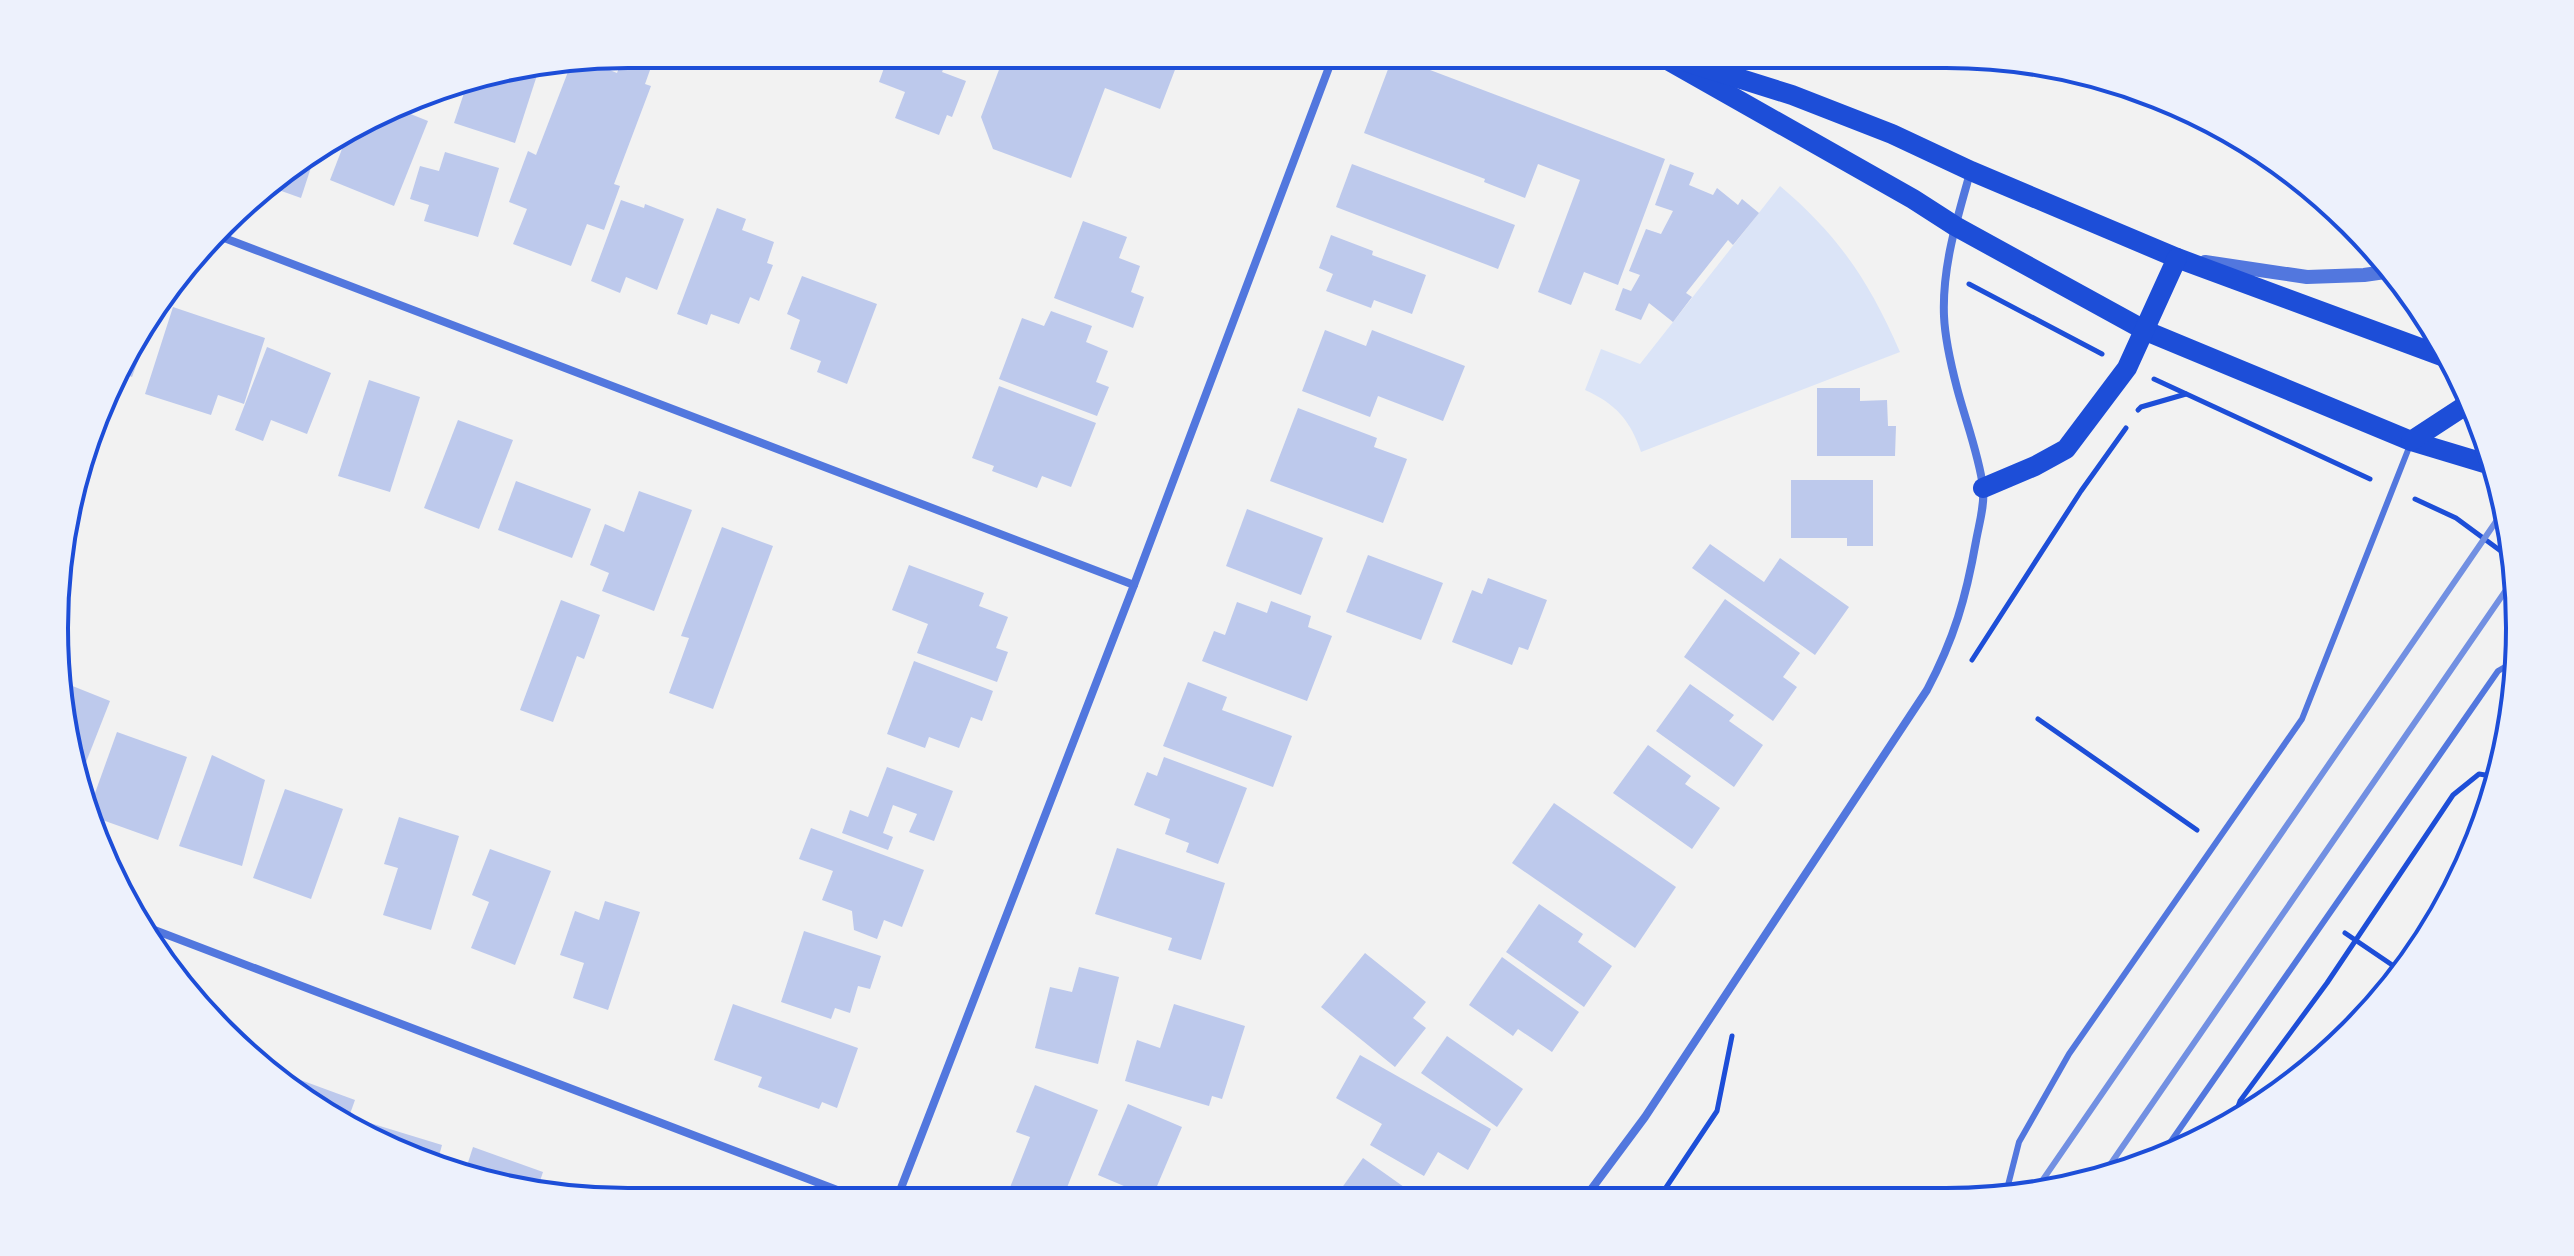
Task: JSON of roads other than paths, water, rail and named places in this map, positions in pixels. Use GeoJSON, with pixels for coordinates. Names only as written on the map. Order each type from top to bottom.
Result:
{"type":"FeatureCollection","features":[{"type":"Feature","properties":{"kind":"main road"},"geometry":{"type":"LineString","coordinates":[[1684,68],[1955,226],[2146,331],[2411,441],[2480,462]]}},
{"type":"Feature","properties":{"kind":"main road"},"geometry":{"type":"LineString","coordinates":[[1704,68],[1792,95],[1892,134],[1971,171],[2177,258],[2434,353]]}},
{"type":"Feature","properties":{"kind":"main road"},"geometry":{"type":"LineString","coordinates":[[1983,488],[2066,449],[2127,368],[2177,258]]}},
{"type":"Feature","properties":{"kind":"main road"},"geometry":{"type":"LineString","coordinates":[[2411,441],[2461,409]]}},
{"type":"Feature","properties":{"kind":"street"},"geometry":{"type":"LineString","coordinates":[[901,1188],[1134,585],[1329,68]]}},
{"type":"Feature","properties":{"kind":"street"},"geometry":{"type":"LineString","coordinates":[[1592,1188],[1653,1104],[1927,690],[1947,653],[1959,620],[1976,541],[1983,488],[1949,349],[1944,316],[1955,226],[1971,171]]}},
{"type":"Feature","properties":{"kind":"street"},"geometry":{"type":"LineString","coordinates":[[226,239],[1134,585]]}},
{"type":"Feature","properties":{"kind":"street"},"geometry":{"type":"LineString","coordinates":[[2177,258],[2307,277],[2378,273]]}},
{"type":"Feature","properties":{"kind":"street"},"geometry":{"type":"LineString","coordinates":[[157,931],[832,1188]]}},
{"type":"Feature","properties":{"kind":"lane"},"geometry":{"type":"LineString","coordinates":[[2008,1184],[2019,1142],[2069,1054],[2302,719],[2411,441]]}},
{"type":"Feature","properties":{"kind":"lane"},"geometry":{"type":"LineString","coordinates":[[2172,1140],[2498,671],[2505,667]]}},
{"type":"Feature","properties":{"kind":"railway"},"geometry":{"type":"LineString","coordinates":[[2043,1179],[2496,522]]}},
{"type":"Feature","properties":{"kind":"railway"},"geometry":{"type":"LineString","coordinates":[[2112,1163],[2505,591]]}}]}
